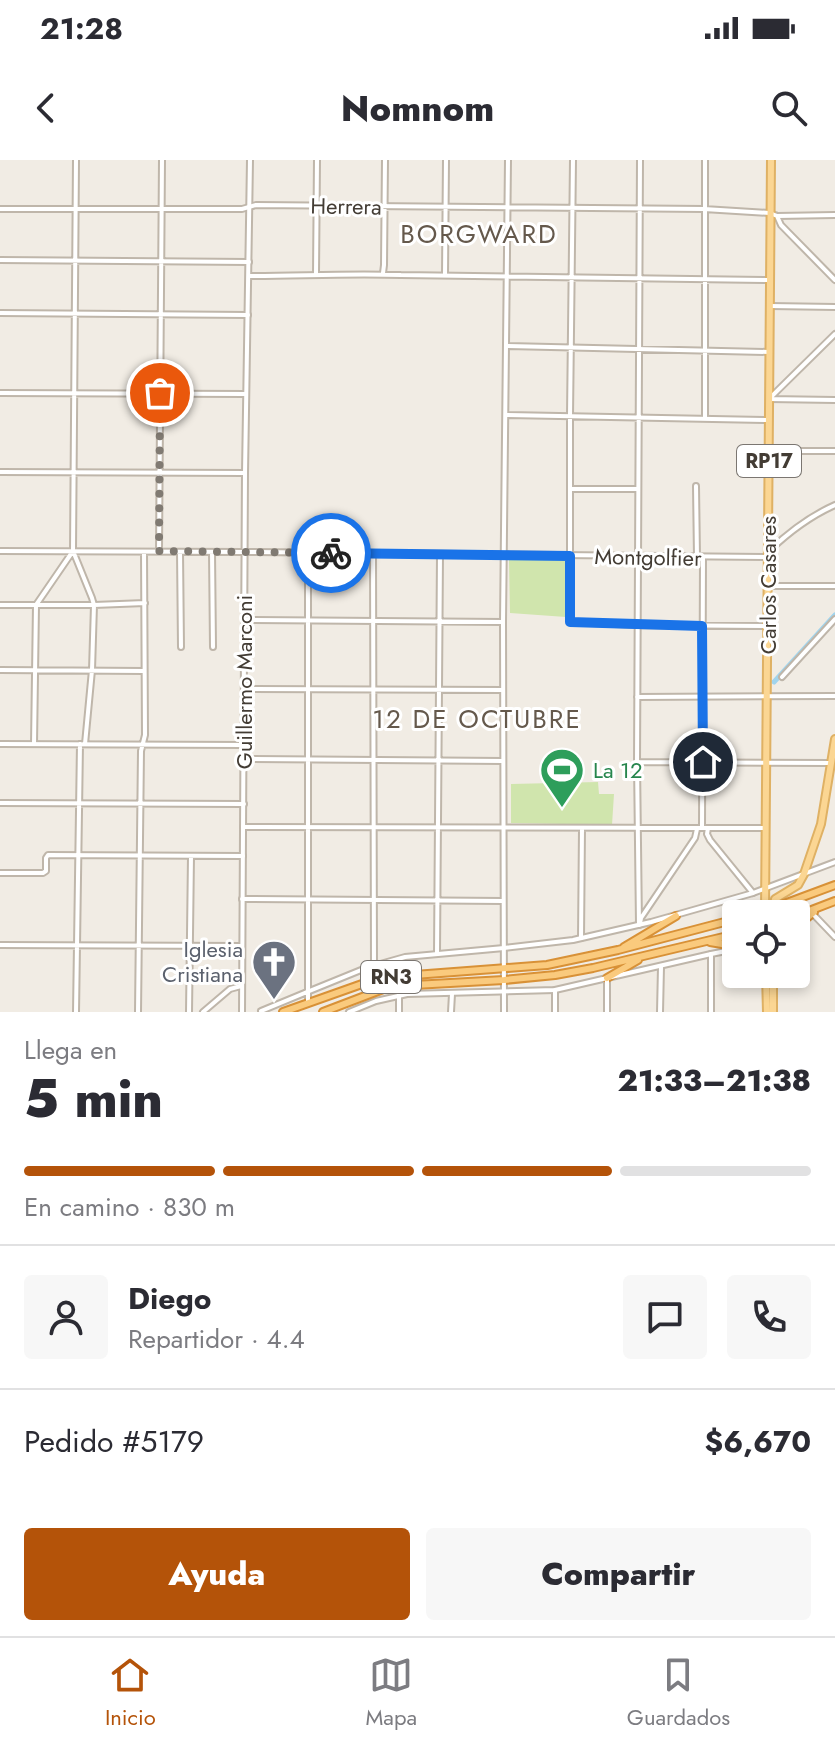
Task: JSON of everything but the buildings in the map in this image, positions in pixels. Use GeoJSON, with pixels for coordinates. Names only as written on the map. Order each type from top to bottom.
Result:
{"type":"FeatureCollection","features":[{"type":"Feature","properties":{"kind":"highway"},"geometry":{"type":"LineString","coordinates":[[799,900],[835,885]]}},
{"type":"Feature","properties":{"kind":"highway"},"geometry":{"type":"LineString","coordinates":[[810,910],[835,901]]}},
{"type":"Feature","properties":{"kind":"highway"},"geometry":{"type":"LineString","coordinates":[[812,913],[826,904]]}},
{"type":"Feature","properties":{"kind":"highway"},"geometry":{"type":"LineString","coordinates":[[618,950],[676,916]]}},
{"type":"Feature","properties":{"kind":"highway","name":"RN3"},"geometry":{"type":"LineString","coordinates":[[283,1012],[388,977],[547,965],[722,923]]}},
{"type":"Feature","properties":{"kind":"highway","name":"RN3"},"geometry":{"type":"LineString","coordinates":[[323,1012],[386,988],[532,979],[722,938]]}},
{"type":"Feature","properties":{"kind":"highway"},"geometry":{"type":"LineString","coordinates":[[703,943],[722,944]]}},
{"type":"Feature","properties":{"kind":"highway","name":"RN3"},"geometry":{"type":"LineString","coordinates":[[607,978],[644,956]]}},
{"type":"Feature","properties":{"kind":"main road","name":"Carlos Casares"},"geometry":{"type":"LineString","coordinates":[[764,900],[773,215],[771,160]]}},
{"type":"Feature","properties":{"kind":"main road"},"geometry":{"type":"LineString","coordinates":[[775,900],[798,885],[804,874],[821,824],[835,739]]}},
{"type":"Feature","properties":{"kind":"main road"},"geometry":{"type":"LineString","coordinates":[[766,988],[767,1012]]}},
{"type":"Feature","properties":{"kind":"main road"},"geometry":{"type":"LineString","coordinates":[[773,988],[773,1012]]}},
{"type":"Feature","properties":{"kind":"street"},"geometry":{"type":"LineString","coordinates":[[76,160],[73,551],[94,605],[92,670],[80,804],[76,1012]]}},
{"type":"Feature","properties":{"kind":"street"},"geometry":{"type":"LineString","coordinates":[[159,551],[162,160]]}},
{"type":"Feature","properties":{"kind":"street","name":"Guillermo Marconi"},"geometry":{"type":"LineString","coordinates":[[242,1012],[250,160]]}},
{"type":"Feature","properties":{"kind":"street"},"geometry":{"type":"LineString","coordinates":[[316,274],[317,160]]}},
{"type":"Feature","properties":{"kind":"street"},"geometry":{"type":"LineString","coordinates":[[383,273],[385,160]]}},
{"type":"Feature","properties":{"kind":"street"},"geometry":{"type":"LineString","coordinates":[[445,275],[446,160]]}},
{"type":"Feature","properties":{"kind":"street"},"geometry":{"type":"LineString","coordinates":[[504,1012],[503,622],[508,160]]}},
{"type":"Feature","properties":{"kind":"street"},"geometry":{"type":"LineString","coordinates":[[573,160],[570,622],[768,626]]}},
{"type":"Feature","properties":{"kind":"street"},"geometry":{"type":"LineString","coordinates":[[639,925],[637,489],[640,160]]}},
{"type":"Feature","properties":{"kind":"street"},"geometry":{"type":"LineString","coordinates":[[705,160],[705,419]]}},
{"type":"Feature","properties":{"kind":"street","name":"Herrera"},"geometry":{"type":"LineString","coordinates":[[0,209],[384,206],[704,209],[773,215],[835,215]]}},
{"type":"Feature","properties":{"kind":"street"},"geometry":{"type":"LineString","coordinates":[[773,215],[835,280]]}},
{"type":"Feature","properties":{"kind":"street"},"geometry":{"type":"LineString","coordinates":[[0,260],[249,262]]}},
{"type":"Feature","properties":{"kind":"street"},"geometry":{"type":"LineString","coordinates":[[249,276],[383,273],[770,280]]}},
{"type":"Feature","properties":{"kind":"street"},"geometry":{"type":"LineString","coordinates":[[770,306],[835,307]]}},
{"type":"Feature","properties":{"kind":"street"},"geometry":{"type":"LineString","coordinates":[[0,313],[248,315]]}},
{"type":"Feature","properties":{"kind":"street"},"geometry":{"type":"LineString","coordinates":[[769,399],[835,334]]}},
{"type":"Feature","properties":{"kind":"street"},"geometry":{"type":"LineString","coordinates":[[507,346],[769,352]]}},
{"type":"Feature","properties":{"kind":"street"},"geometry":{"type":"LineString","coordinates":[[0,393],[246,394]]}},
{"type":"Feature","properties":{"kind":"street"},"geometry":{"type":"LineString","coordinates":[[769,399],[835,400]]}},
{"type":"Feature","properties":{"kind":"street"},"geometry":{"type":"LineString","coordinates":[[506,415],[769,420]]}},
{"type":"Feature","properties":{"kind":"street"},"geometry":{"type":"LineString","coordinates":[[769,451],[835,451]]}},
{"type":"Feature","properties":{"kind":"street"},"geometry":{"type":"LineString","coordinates":[[0,472],[245,473]]}},
{"type":"Feature","properties":{"kind":"street"},"geometry":{"type":"LineString","coordinates":[[639,925],[702,828],[702,626],[696,486]]}},
{"type":"Feature","properties":{"kind":"street"},"geometry":{"type":"LineString","coordinates":[[570,489],[637,489]]}},
{"type":"Feature","properties":{"kind":"street"},"geometry":{"type":"LineString","coordinates":[[768,555],[793,529],[835,505]]}},
{"type":"Feature","properties":{"kind":"street","name":"Montgolfier"},"geometry":{"type":"LineString","coordinates":[[0,551],[768,555]]}},
{"type":"Feature","properties":{"kind":"street"},"geometry":{"type":"LineString","coordinates":[[34,744],[36,605],[73,551]]}},
{"type":"Feature","properties":{"kind":"street"},"geometry":{"type":"LineString","coordinates":[[138,1012],[141,751],[145,735],[144,552]]}},
{"type":"Feature","properties":{"kind":"street"},"geometry":{"type":"LineString","coordinates":[[180,552],[181,647]]}},
{"type":"Feature","properties":{"kind":"street"},"geometry":{"type":"LineString","coordinates":[[212,552],[213,647]]}},
{"type":"Feature","properties":{"kind":"street"},"geometry":{"type":"LineString","coordinates":[[308,553],[308,1003]]}},
{"type":"Feature","properties":{"kind":"street"},"geometry":{"type":"LineString","coordinates":[[373,554],[374,965]]}},
{"type":"Feature","properties":{"kind":"street"},"geometry":{"type":"LineString","coordinates":[[437,953],[440,555]]}},
{"type":"Feature","properties":{"kind":"street"},"geometry":{"type":"LineString","coordinates":[[768,586],[835,586]]}},
{"type":"Feature","properties":{"kind":"street"},"geometry":{"type":"LineString","coordinates":[[0,605],[145,603]]}},
{"type":"Feature","properties":{"kind":"street"},"geometry":{"type":"LineString","coordinates":[[782,677],[835,619]]}},
{"type":"Feature","properties":{"kind":"street"},"geometry":{"type":"LineString","coordinates":[[244,620],[503,622]]}},
{"type":"Feature","properties":{"kind":"street"},"geometry":{"type":"LineString","coordinates":[[0,670],[144,671]]}},
{"type":"Feature","properties":{"kind":"street"},"geometry":{"type":"LineString","coordinates":[[244,689],[503,690]]}},
{"type":"Feature","properties":{"kind":"street"},"geometry":{"type":"LineString","coordinates":[[637,697],[835,696]]}},
{"type":"Feature","properties":{"kind":"street"},"geometry":{"type":"LineString","coordinates":[[0,744],[244,745]]}},
{"type":"Feature","properties":{"kind":"street"},"geometry":{"type":"LineString","coordinates":[[244,759],[503,761]]}},
{"type":"Feature","properties":{"kind":"street"},"geometry":{"type":"LineString","coordinates":[[637,762],[830,763]]}},
{"type":"Feature","properties":{"kind":"street"},"geometry":{"type":"LineString","coordinates":[[0,803],[244,804]]}},
{"type":"Feature","properties":{"kind":"street"},"geometry":{"type":"LineString","coordinates":[[243,827],[766,828]]}},
{"type":"Feature","properties":{"kind":"street"},"geometry":{"type":"LineString","coordinates":[[702,828],[753,893]]}},
{"type":"Feature","properties":{"kind":"street"},"geometry":{"type":"LineString","coordinates":[[581,938],[582,829]]}},
{"type":"Feature","properties":{"kind":"street"},"geometry":{"type":"LineString","coordinates":[[0,873],[43,873],[48,855],[243,856]]}},
{"type":"Feature","properties":{"kind":"street"},"geometry":{"type":"LineString","coordinates":[[189,1012],[191,856]]}},
{"type":"Feature","properties":{"kind":"street"},"geometry":{"type":"LineString","coordinates":[[261,1011],[374,965],[405,957],[581,938],[676,916],[753,893],[835,862]]}},
{"type":"Feature","properties":{"kind":"street"},"geometry":{"type":"LineString","coordinates":[[242,899],[503,901]]}},
{"type":"Feature","properties":{"kind":"street"},"geometry":{"type":"LineString","coordinates":[[812,913],[835,937]]}},
{"type":"Feature","properties":{"kind":"street"},"geometry":{"type":"LineString","coordinates":[[0,945],[242,946]]}},
{"type":"Feature","properties":{"kind":"street"},"geometry":{"type":"LineString","coordinates":[[349,1012],[399,995],[555,990],[722,952]]}},
{"type":"Feature","properties":{"kind":"street"},"geometry":{"type":"LineString","coordinates":[[711,954],[711,1012]]}},
{"type":"Feature","properties":{"kind":"street"},"geometry":{"type":"LineString","coordinates":[[660,1012],[661,967]]}},
{"type":"Feature","properties":{"kind":"street"},"geometry":{"type":"LineString","coordinates":[[607,978],[607,1012]]}},
{"type":"Feature","properties":{"kind":"street"},"geometry":{"type":"LineString","coordinates":[[203,1012],[230,989],[241,986]]}},
{"type":"Feature","properties":{"kind":"street"},"geometry":{"type":"LineString","coordinates":[[555,990],[555,1012]]}},
{"type":"Feature","properties":{"kind":"street"},"geometry":{"type":"LineString","coordinates":[[451,1012],[452,994]]}},
{"type":"Feature","properties":{"kind":"street"},"geometry":{"type":"LineString","coordinates":[[399,995],[399,1012]]}},
{"type":"Feature","properties":{"kind":"green space"},"geometry":{"type":"Polygon","coordinates":[[[509,560],[568,560],[566,617],[510,613],[509,560]]]}},
{"type":"Feature","properties":{"kind":"green space","name":"La 12"},"geometry":{"type":"Polygon","coordinates":[[[598,782],[599,794],[614,794],[612,825],[511,823],[511,784],[598,782]]]}},
{"type":"Feature","properties":{"kind":"waterway"},"geometry":{"type":"LineString","coordinates":[[774,682],[835,615]]}},
{"type":"Feature","properties":{"kind":"way so far"},"geometry":{"type":"LineString","coordinates":[[160,393],[159,551],[331,553]]}},
{"type":"Feature","properties":{"kind":"place","name":"La 12"},"geometry":{"type":"Point","coordinates":[562,809]}},
{"type":"Feature","properties":{"kind":"place","name":"Iglesia Cristiana"},"geometry":{"type":"Point","coordinates":[274,1001]}},
{"type":"Feature","properties":{"kind":"district","name":"BORGWARD"},"geometry":{"type":"Point","coordinates":[479,234]}},
{"type":"Feature","properties":{"kind":"district","name":"12 DE OCTUBRE"},"geometry":{"type":"Point","coordinates":[477,719]}},
{"type":"Feature","properties":{"kind":"route"},"geometry":{"type":"LineString","coordinates":[[331,553],[570,556],[570,622],[702,626],[703,762]]}}]}
